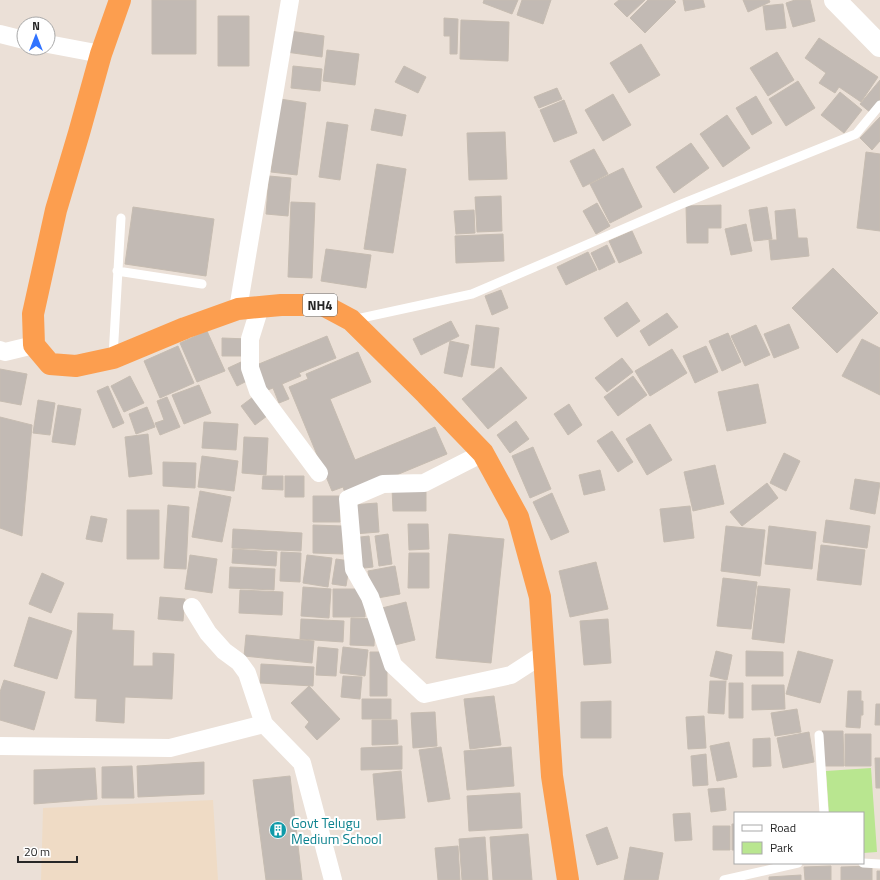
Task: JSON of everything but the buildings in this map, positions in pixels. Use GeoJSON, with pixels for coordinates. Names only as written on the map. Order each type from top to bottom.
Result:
{"type":"FeatureCollection","features":[{"type":"Feature","properties":{"kind":"highway"},"geometry":{"type":"LineString","coordinates":[[34,345],[33,314],[53,224],[101,54],[120,0]]}},
{"type":"Feature","properties":{"kind":"highway","name":"NH4"},"geometry":{"type":"LineString","coordinates":[[34,345],[50,364],[76,366],[113,358],[185,328],[238,309],[281,305],[323,305],[351,320],[426,394],[483,453],[518,517],[540,597],[552,776],[568,880]]}},
{"type":"Feature","properties":{"kind":"main road"},"geometry":{"type":"LineString","coordinates":[[836,0],[880,46]]}},
{"type":"Feature","properties":{"kind":"street"},"geometry":{"type":"LineString","coordinates":[[238,309],[290,0]]}},
{"type":"Feature","properties":{"kind":"street"},"geometry":{"type":"LineString","coordinates":[[0,34],[16,38]]}},
{"type":"Feature","properties":{"kind":"street"},"geometry":{"type":"LineString","coordinates":[[56,46],[101,54]]}},
{"type":"Feature","properties":{"kind":"street"},"geometry":{"type":"LineString","coordinates":[[260,307],[250,338],[250,368],[258,391],[319,473]]}},
{"type":"Feature","properties":{"kind":"street"},"geometry":{"type":"LineString","coordinates":[[0,350],[5,352],[34,345]]}},
{"type":"Feature","properties":{"kind":"street"},"geometry":{"type":"LineString","coordinates":[[483,453],[424,483],[383,484],[348,499],[354,569],[370,597],[393,665],[424,694],[511,675],[544,653]]}},
{"type":"Feature","properties":{"kind":"street"},"geometry":{"type":"LineString","coordinates":[[192,607],[208,633],[224,650],[239,662],[247,673],[264,724],[302,763],[333,880]]}},
{"type":"Feature","properties":{"kind":"street"},"geometry":{"type":"LineString","coordinates":[[0,746],[170,748],[264,724]]}},
{"type":"Feature","properties":{"kind":"lane"},"geometry":{"type":"LineString","coordinates":[[351,320],[472,294],[679,205],[856,134],[880,105]]}},
{"type":"Feature","properties":{"kind":"lane"},"geometry":{"type":"LineString","coordinates":[[113,358],[121,218]]}},
{"type":"Feature","properties":{"kind":"lane"},"geometry":{"type":"LineString","coordinates":[[117,271],[202,284]]}},
{"type":"Feature","properties":{"kind":"lane"},"geometry":{"type":"LineString","coordinates":[[819,735],[824,812]]}},
{"type":"Feature","properties":{"kind":"lane"},"geometry":{"type":"LineString","coordinates":[[864,863],[880,864]]}},
{"type":"Feature","properties":{"kind":"lane"},"geometry":{"type":"LineString","coordinates":[[724,880],[794,864]]}},
{"type":"Feature","properties":{"kind":"shaded area"},"geometry":{"type":"Polygon","coordinates":[[[213,800],[218,880],[41,880],[43,808],[213,800]]]}},
{"type":"Feature","properties":{"kind":"green space"},"geometry":{"type":"Polygon","coordinates":[[[871,768],[877,852],[864,853],[864,812],[829,812],[826,771],[871,768]]]}},
{"type":"Feature","properties":{"kind":"place","name":"Govt Telugu Medium School"},"geometry":{"type":"Point","coordinates":[278,830]}}]}
